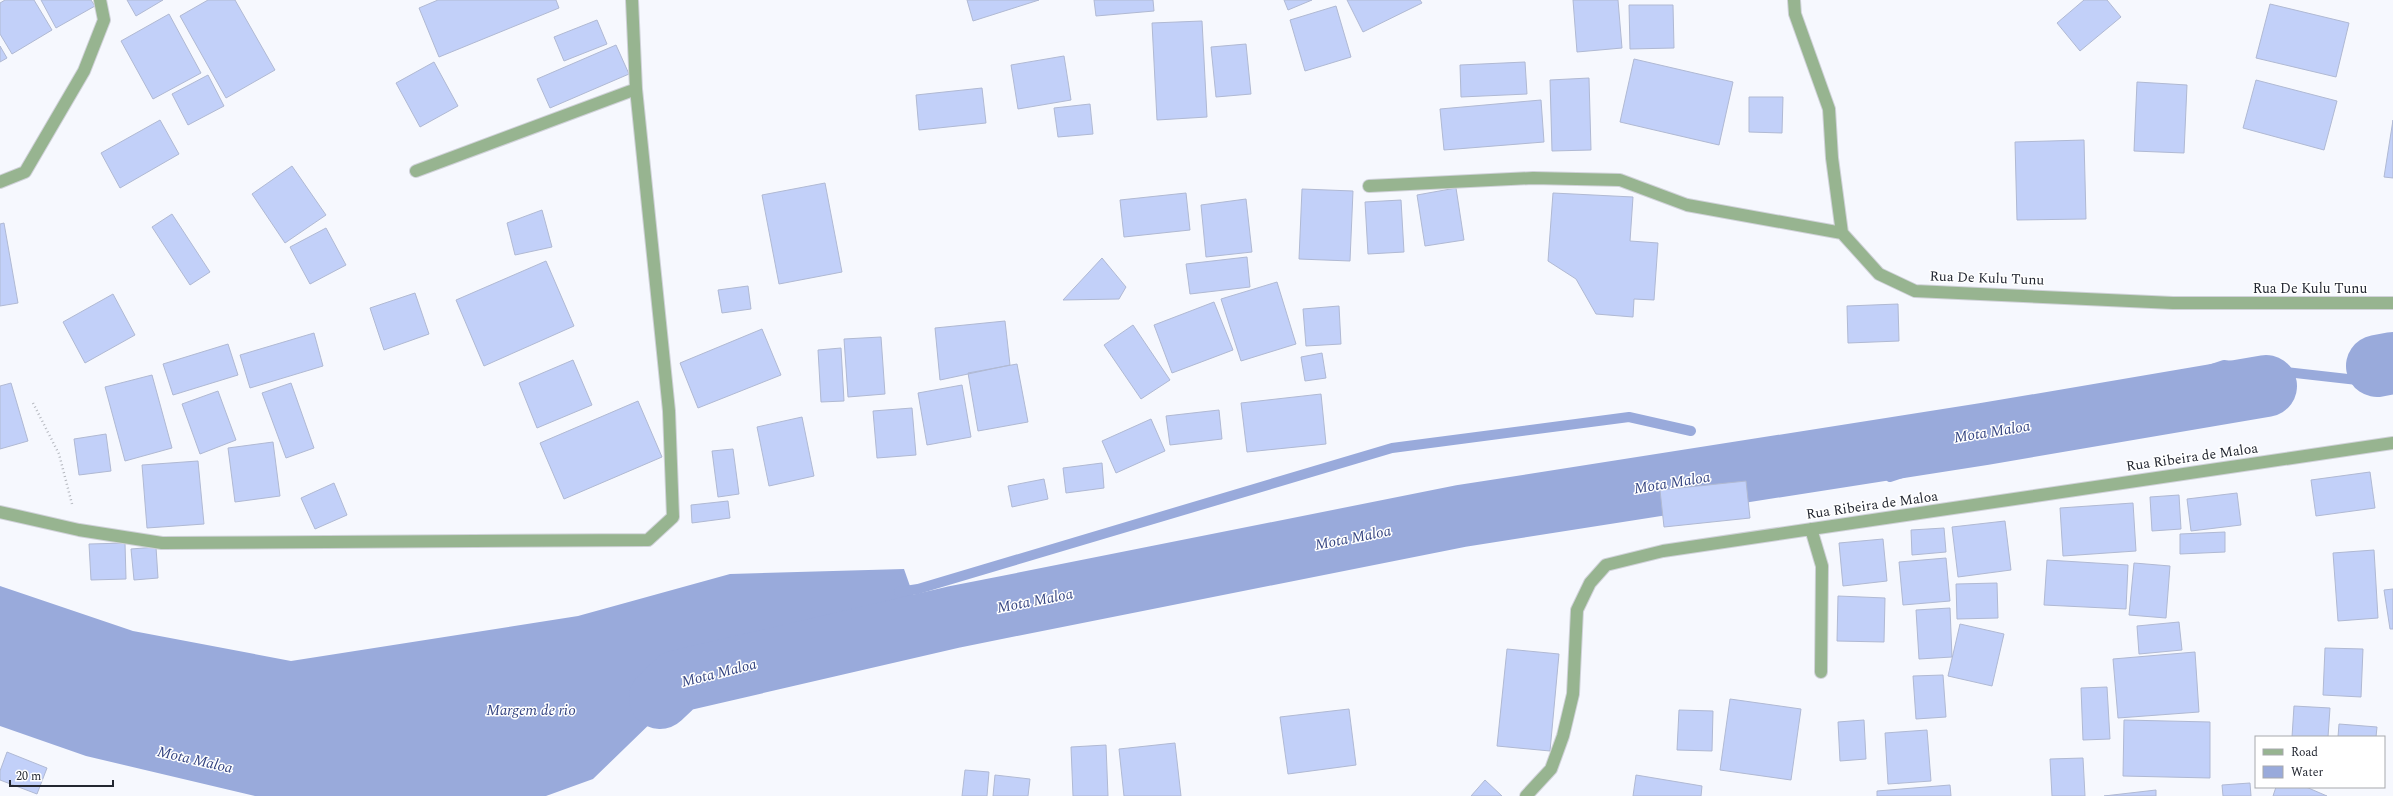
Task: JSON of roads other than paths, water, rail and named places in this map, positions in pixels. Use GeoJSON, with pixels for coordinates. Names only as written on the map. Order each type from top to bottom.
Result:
{"type":"FeatureCollection","features":[{"type":"Feature","properties":{"kind":"street"},"geometry":{"type":"LineString","coordinates":[[0,182],[25,172],[84,71],[104,20],[100,0]]}},
{"type":"Feature","properties":{"kind":"street"},"geometry":{"type":"LineString","coordinates":[[0,512],[79,530],[162,543],[648,540],[673,517],[669,412],[636,89],[632,0]]}},
{"type":"Feature","properties":{"kind":"street"},"geometry":{"type":"LineString","coordinates":[[1369,186],[1533,178],[1620,180],[1687,205],[1842,233],[1832,158],[1829,109],[1795,14],[1794,0]]}},
{"type":"Feature","properties":{"kind":"street"},"geometry":{"type":"LineString","coordinates":[[416,171],[636,89]]}},
{"type":"Feature","properties":{"kind":"street","name":"Rua De Kulu Tunu"},"geometry":{"type":"LineString","coordinates":[[1842,233],[1879,274],[1915,290],[2173,303],[2393,303]]}},
{"type":"Feature","properties":{"kind":"street","name":"Rua Ribeira de Maloa"},"geometry":{"type":"LineString","coordinates":[[1526,796],[1551,769],[1558,749],[1573,694],[1577,610],[1590,583],[1606,565],[1664,551],[2393,443]]}},
{"type":"Feature","properties":{"kind":"street"},"geometry":{"type":"LineString","coordinates":[[1811,529],[1822,566],[1821,672]]}},
{"type":"Feature","properties":{"kind":"water","name":"Margem de rio"},"geometry":{"type":"Polygon","coordinates":[[[904,569],[917,606],[691,684],[593,779],[546,796],[255,796],[86,756],[0,726],[0,586],[133,631],[291,661],[578,616],[730,574],[904,569]]]}},
{"type":"Feature","properties":{"kind":"waterway","name":"Mota Maloa"},"geometry":{"type":"LineString","coordinates":[[2377,366],[2393,363]]}},
{"type":"Feature","properties":{"kind":"waterway"},"geometry":{"type":"LineString","coordinates":[[2176,381],[2224,365],[2393,384]]}},
{"type":"Feature","properties":{"kind":"waterway","name":"Mota Maloa"},"geometry":{"type":"LineString","coordinates":[[660,698],[678,681],[954,617],[1461,516],[1984,434],[2266,386]]}},
{"type":"Feature","properties":{"kind":"waterway"},"geometry":{"type":"LineString","coordinates":[[899,592],[918,589],[1392,448],[1629,417],[1691,431]]}},
{"type":"Feature","properties":{"kind":"waterway"},"geometry":{"type":"LineString","coordinates":[[1890,477],[1932,463]]}}]}
